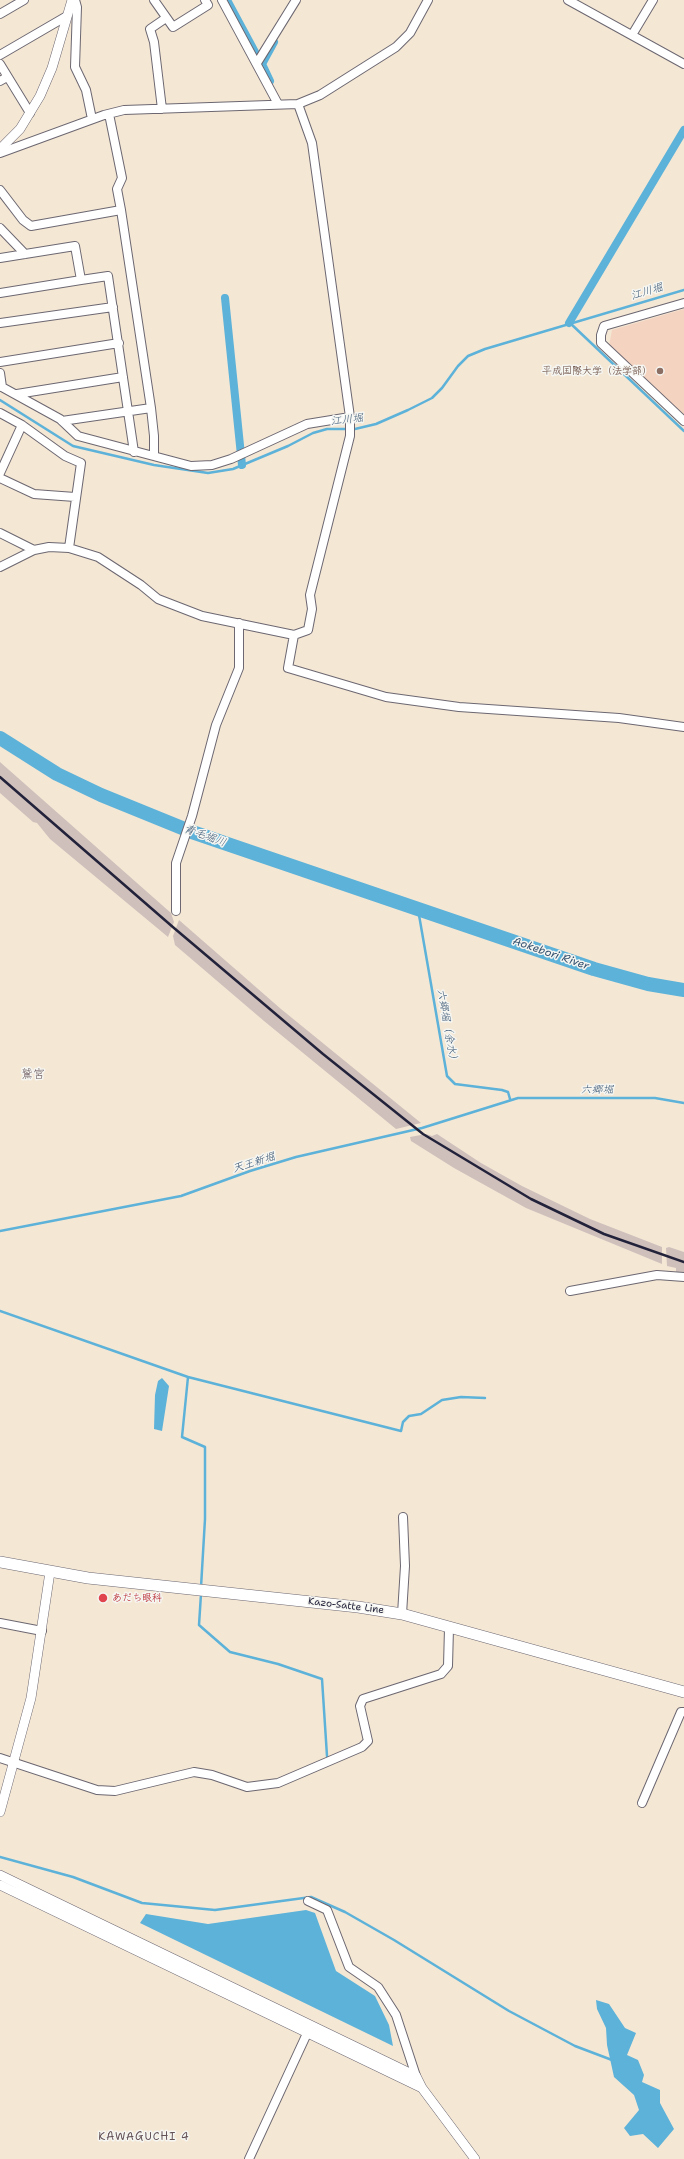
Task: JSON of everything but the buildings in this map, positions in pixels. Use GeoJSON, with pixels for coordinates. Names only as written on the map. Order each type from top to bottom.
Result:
{"type":"FeatureCollection","features":[{"type":"Feature","properties":{"kind":"main road","name":"Kazo-Satte Line"},"geometry":{"type":"LineString","coordinates":[[0,1562],[50,1572],[133,1583],[363,1608],[402,1614],[684,1692]]}},
{"type":"Feature","properties":{"kind":"street"},"geometry":{"type":"LineString","coordinates":[[0,14],[24,0]]}},
{"type":"Feature","properties":{"kind":"street"},"geometry":{"type":"LineString","coordinates":[[0,150],[20,129],[40,96],[52,68],[72,0]]}},
{"type":"Feature","properties":{"kind":"street"},"geometry":{"type":"LineString","coordinates":[[75,0],[77,7],[75,67],[86,90],[92,119]]}},
{"type":"Feature","properties":{"kind":"street"},"geometry":{"type":"LineString","coordinates":[[154,0],[173,27],[208,5],[205,0]]}},
{"type":"Feature","properties":{"kind":"street"},"geometry":{"type":"LineString","coordinates":[[222,0],[278,104]]}},
{"type":"Feature","properties":{"kind":"street"},"geometry":{"type":"LineString","coordinates":[[257,64],[296,0]]}},
{"type":"Feature","properties":{"kind":"street"},"geometry":{"type":"LineString","coordinates":[[0,154],[92,119],[124,110],[298,104],[320,94],[396,47],[410,33],[428,0]]}},
{"type":"Feature","properties":{"kind":"street"},"geometry":{"type":"LineString","coordinates":[[568,0],[684,64]]}},
{"type":"Feature","properties":{"kind":"street"},"geometry":{"type":"LineString","coordinates":[[632,36],[653,0]]}},
{"type":"Feature","properties":{"kind":"street"},"geometry":{"type":"LineString","coordinates":[[0,55],[67,16]]}},
{"type":"Feature","properties":{"kind":"street"},"geometry":{"type":"LineString","coordinates":[[162,109],[154,42],[150,29],[166,18]]}},
{"type":"Feature","properties":{"kind":"street"},"geometry":{"type":"LineString","coordinates":[[0,64],[30,113]]}},
{"type":"Feature","properties":{"kind":"street"},"geometry":{"type":"LineString","coordinates":[[0,81],[7,76]]}},
{"type":"Feature","properties":{"kind":"street"},"geometry":{"type":"LineString","coordinates":[[0,567],[34,550],[50,547],[69,548],[98,558],[141,585],[158,599],[202,616],[294,635],[308,630],[312,609],[310,595],[350,436],[350,417],[312,143],[298,104]]}},
{"type":"Feature","properties":{"kind":"street"},"geometry":{"type":"LineString","coordinates":[[109,114],[122,178],[117,189],[151,408],[154,436],[154,456]]}},
{"type":"Feature","properties":{"kind":"street"},"geometry":{"type":"LineString","coordinates":[[0,190],[23,220],[31,226],[121,210]]}},
{"type":"Feature","properties":{"kind":"street"},"geometry":{"type":"LineString","coordinates":[[0,228],[25,254]]}},
{"type":"Feature","properties":{"kind":"street"},"geometry":{"type":"LineString","coordinates":[[0,258],[75,246],[81,280]]}},
{"type":"Feature","properties":{"kind":"street"},"geometry":{"type":"LineString","coordinates":[[0,293],[108,276],[134,452]]}},
{"type":"Feature","properties":{"kind":"street"},"geometry":{"type":"LineString","coordinates":[[684,303],[604,326],[600,335],[601,343],[684,420]]}},
{"type":"Feature","properties":{"kind":"street"},"geometry":{"type":"LineString","coordinates":[[0,323],[113,307]]}},
{"type":"Feature","properties":{"kind":"street"},"geometry":{"type":"LineString","coordinates":[[0,362],[119,344]]}},
{"type":"Feature","properties":{"kind":"street"},"geometry":{"type":"LineString","coordinates":[[0,373],[1,387],[17,394],[62,421],[78,436],[134,452],[192,466],[212,465],[231,459],[307,424],[350,417]]}},
{"type":"Feature","properties":{"kind":"street"},"geometry":{"type":"LineString","coordinates":[[17,394],[123,377]]}},
{"type":"Feature","properties":{"kind":"street"},"geometry":{"type":"LineString","coordinates":[[62,421],[151,408]]}},
{"type":"Feature","properties":{"kind":"street"},"geometry":{"type":"LineString","coordinates":[[0,413],[22,425],[65,456],[81,463],[69,548]]}},
{"type":"Feature","properties":{"kind":"street"},"geometry":{"type":"LineString","coordinates":[[0,473],[22,425]]}},
{"type":"Feature","properties":{"kind":"street"},"geometry":{"type":"LineString","coordinates":[[0,478],[34,494],[75,497]]}},
{"type":"Feature","properties":{"kind":"street"},"geometry":{"type":"LineString","coordinates":[[0,534],[34,550]]}},
{"type":"Feature","properties":{"kind":"street"},"geometry":{"type":"LineString","coordinates":[[176,911],[175,868],[192,816],[216,725],[239,668],[239,623]]}},
{"type":"Feature","properties":{"kind":"street"},"geometry":{"type":"LineString","coordinates":[[294,635],[288,668],[386,697],[459,707],[619,718],[684,727]]}},
{"type":"Feature","properties":{"kind":"street"},"geometry":{"type":"LineString","coordinates":[[570,1291],[657,1276],[684,1277]]}},
{"type":"Feature","properties":{"kind":"street"},"geometry":{"type":"LineString","coordinates":[[402,1614],[405,1566],[403,1517]]}},
{"type":"Feature","properties":{"kind":"street"},"geometry":{"type":"LineString","coordinates":[[0,1812],[31,1698],[50,1572]]}},
{"type":"Feature","properties":{"kind":"street"},"geometry":{"type":"LineString","coordinates":[[0,1623],[42,1631]]}},
{"type":"Feature","properties":{"kind":"street"},"geometry":{"type":"LineString","coordinates":[[0,1758],[97,1790],[115,1791],[194,1772],[212,1775],[247,1787],[278,1783],[362,1747],[368,1741],[360,1706],[363,1699],[441,1674],[448,1666],[449,1628]]}},
{"type":"Feature","properties":{"kind":"street"},"geometry":{"type":"LineString","coordinates":[[642,1803],[681,1712],[684,1712]]}},
{"type":"Feature","properties":{"kind":"street"},"geometry":{"type":"LineString","coordinates":[[0,1875],[309,2029],[422,2088]]}},
{"type":"Feature","properties":{"kind":"street"},"geometry":{"type":"LineString","coordinates":[[0,1885],[309,2029],[416,2076]]}},
{"type":"Feature","properties":{"kind":"street"},"geometry":{"type":"LineString","coordinates":[[308,1901],[327,1910],[349,1967],[378,1987],[396,2014],[416,2076],[422,2088],[475,2159]]}},
{"type":"Feature","properties":{"kind":"street"},"geometry":{"type":"LineString","coordinates":[[249,2159],[309,2029]]}},
{"type":"Feature","properties":{"kind":"shaded area","name":"平成国際大学（法学部）"},"geometry":{"type":"Polygon","coordinates":[[[684,309],[684,415],[609,346],[612,330],[684,309]]]}},
{"type":"Feature","properties":{"kind":"shaded area"},"geometry":{"type":"Polygon","coordinates":[[[0,762],[171,913],[174,922],[168,937],[50,839],[37,823],[33,822],[0,793],[0,762]]]}},
{"type":"Feature","properties":{"kind":"shaded area"},"geometry":{"type":"Polygon","coordinates":[[[179,920],[281,1009],[421,1123],[396,1129],[264,1021],[175,945],[173,936],[179,920]]]}},
{"type":"Feature","properties":{"kind":"shaded area"},"geometry":{"type":"Polygon","coordinates":[[[426,1134],[432,1136],[437,1134],[481,1163],[522,1186],[590,1219],[662,1247],[662,1264],[526,1208],[454,1168],[411,1141],[410,1137],[426,1134]]]}},
{"type":"Feature","properties":{"kind":"shaded area"},"geometry":{"type":"Polygon","coordinates":[[[669,1247],[684,1252],[684,1273],[676,1273],[676,1268],[667,1266],[666,1248],[669,1247]]]}},
{"type":"Feature","properties":{"kind":"water"},"geometry":{"type":"Polygon","coordinates":[[[162,1378],[169,1386],[162,1431],[154,1429],[155,1395],[158,1381],[162,1378]]]}},
{"type":"Feature","properties":{"kind":"water"},"geometry":{"type":"Polygon","coordinates":[[[306,1910],[315,1913],[336,1971],[375,1996],[389,2025],[393,2046],[140,1923],[146,1914],[208,1924],[306,1910]]]}},
{"type":"Feature","properties":{"kind":"water"},"geometry":{"type":"Polygon","coordinates":[[[596,2000],[609,2004],[625,2028],[636,2033],[627,2055],[638,2060],[644,2075],[642,2082],[660,2090],[660,2103],[674,2129],[658,2148],[643,2134],[630,2136],[624,2128],[639,2110],[634,2095],[614,2077],[607,2045],[606,2028],[597,2009],[596,2000]]]}},
{"type":"Feature","properties":{"kind":"waterway"},"geometry":{"type":"LineString","coordinates":[[227,0],[256,54]]}},
{"type":"Feature","properties":{"kind":"waterway"},"geometry":{"type":"LineString","coordinates":[[270,81],[262,64],[274,42]]}},
{"type":"Feature","properties":{"kind":"waterway"},"geometry":{"type":"LineString","coordinates":[[569,323],[684,130]]}},
{"type":"Feature","properties":{"kind":"waterway","name":"江川堀"},"geometry":{"type":"LineString","coordinates":[[0,400],[73,446],[154,465],[208,473],[233,469],[288,446],[313,433],[327,429],[355,429],[376,424],[408,410],[432,398],[468,356],[485,349],[684,290]]}},
{"type":"Feature","properties":{"kind":"waterway"},"geometry":{"type":"LineString","coordinates":[[225,298],[242,465]]}},
{"type":"Feature","properties":{"kind":"waterway"},"geometry":{"type":"LineString","coordinates":[[570,323],[684,431]]}},
{"type":"Feature","properties":{"kind":"waterway","name":"青毛堀川"},"geometry":{"type":"LineString","coordinates":[[0,738],[57,774],[101,795],[192,832],[594,969],[648,984],[684,990]]}},
{"type":"Feature","properties":{"kind":"waterway","name":"六郷堀（余水）"},"geometry":{"type":"LineString","coordinates":[[421,909],[419,915],[447,1076],[455,1084],[508,1092],[510,1099]]}},
{"type":"Feature","properties":{"kind":"waterway","name":"天王新堀"},"geometry":{"type":"LineString","coordinates":[[0,1231],[181,1196],[250,1171],[296,1157],[422,1128],[518,1098],[655,1098],[684,1103]]}},
{"type":"Feature","properties":{"kind":"waterway"},"geometry":{"type":"LineString","coordinates":[[0,1311],[188,1377],[182,1437],[205,1447],[205,1519],[201,1587]]}},
{"type":"Feature","properties":{"kind":"waterway"},"geometry":{"type":"LineString","coordinates":[[188,1377],[401,1431],[403,1422],[409,1416],[421,1414],[442,1400],[461,1397],[485,1398]]}},
{"type":"Feature","properties":{"kind":"waterway"},"geometry":{"type":"LineString","coordinates":[[201,1594],[199,1625],[230,1652],[278,1664],[322,1679],[327,1756]]}},
{"type":"Feature","properties":{"kind":"waterway"},"geometry":{"type":"LineString","coordinates":[[0,1857],[73,1877],[142,1903],[215,1910],[311,1897],[345,1912],[394,1940],[509,2011],[575,2046],[612,2060]]}},
{"type":"Feature","properties":{"kind":"railway"},"geometry":{"type":"LineString","coordinates":[[0,777],[174,928],[323,1054],[423,1134],[531,1199],[604,1234],[684,1262]]}},
{"type":"Feature","properties":{"kind":"place","name":"平成国際大学（法学部）"},"geometry":{"type":"Point","coordinates":[660,371]}},
{"type":"Feature","properties":{"kind":"place","name":"あだち眼科"},"geometry":{"type":"Point","coordinates":[103,1598]}},
{"type":"Feature","properties":{"kind":"district","name":"鷲宮"},"geometry":{"type":"Point","coordinates":[33,1075]}},
{"type":"Feature","properties":{"kind":"district","name":"KAWAGUCHI 4"},"geometry":{"type":"Point","coordinates":[144,2137]}},
{"type":"Feature","properties":{"kind":"water label","name":"Aokebori River"},"geometry":{"type":"Point","coordinates":[551,954]}},
{"type":"Feature","properties":{"kind":"water label","name":"六郷堀"},"geometry":{"type":"Point","coordinates":[597,1090]}}]}
